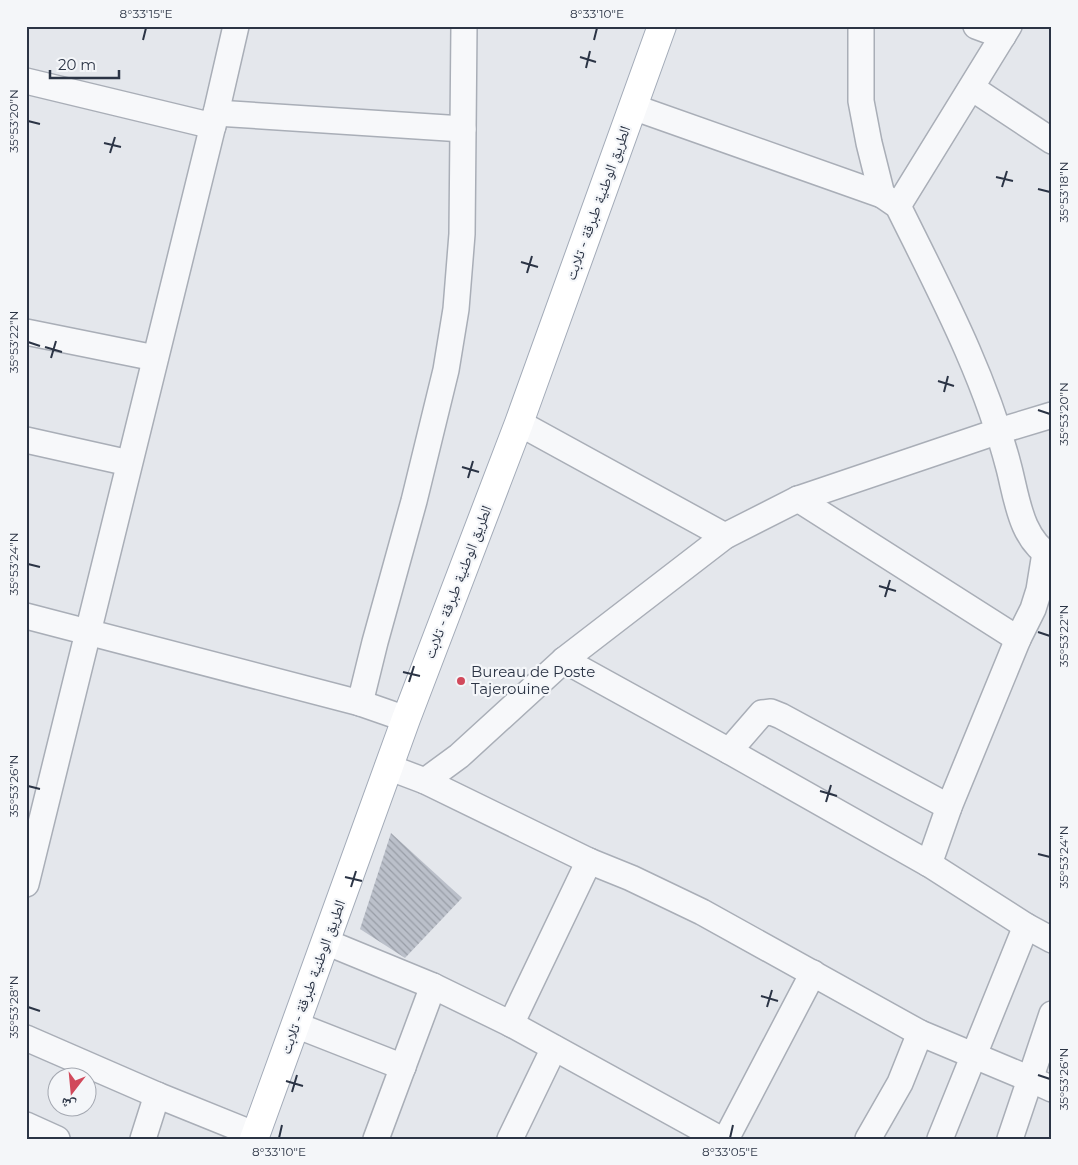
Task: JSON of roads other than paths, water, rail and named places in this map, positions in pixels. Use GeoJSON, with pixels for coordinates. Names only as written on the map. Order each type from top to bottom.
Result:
{"type":"FeatureCollection","features":[{"type":"Feature","properties":{"kind":"main road","name":"الطريق الوطنية طبرقة - تلابت"},"geometry":{"type":"LineString","coordinates":[[255,1137],[388,768],[518,423],[662,26]]}},
{"type":"Feature","properties":{"kind":"street"},"geometry":{"type":"LineString","coordinates":[[28,868],[88,632],[236,26]]}},
{"type":"Feature","properties":{"kind":"street"},"geometry":{"type":"LineString","coordinates":[[360,703],[414,501],[446,370],[456,309],[462,234],[464,26]]}},
{"type":"Feature","properties":{"kind":"street"},"geometry":{"type":"LineString","coordinates":[[861,26],[861,101],[869,143],[890,200],[957,324],[999,431],[1023,521],[1032,540],[1048,555],[1033,609],[1018,638],[949,807],[929,864]]}},
{"type":"Feature","properties":{"kind":"street"},"geometry":{"type":"LineString","coordinates":[[890,200],[972,88],[1006,31],[976,26]]}},
{"type":"Feature","properties":{"kind":"street"},"geometry":{"type":"LineString","coordinates":[[26,81],[214,119],[463,128]]}},
{"type":"Feature","properties":{"kind":"street"},"geometry":{"type":"LineString","coordinates":[[972,88],[1052,141]]}},
{"type":"Feature","properties":{"kind":"street"},"geometry":{"type":"LineString","coordinates":[[632,107],[890,200]]}},
{"type":"Feature","properties":{"kind":"street"},"geometry":{"type":"LineString","coordinates":[[26,332],[154,358]]}},
{"type":"Feature","properties":{"kind":"street"},"geometry":{"type":"LineString","coordinates":[[425,781],[459,756],[564,660],[725,536],[798,499],[1052,415]]}},
{"type":"Feature","properties":{"kind":"street"},"geometry":{"type":"LineString","coordinates":[[518,423],[725,536]]}},
{"type":"Feature","properties":{"kind":"street"},"geometry":{"type":"LineString","coordinates":[[26,440],[129,463]]}},
{"type":"Feature","properties":{"kind":"street"},"geometry":{"type":"LineString","coordinates":[[798,499],[1018,638]]}},
{"type":"Feature","properties":{"kind":"street"},"geometry":{"type":"LineString","coordinates":[[26,616],[360,703],[406,719]]}},
{"type":"Feature","properties":{"kind":"street"},"geometry":{"type":"LineString","coordinates":[[564,660],[929,864],[1026,926],[1052,940]]}},
{"type":"Feature","properties":{"kind":"street"},"geometry":{"type":"LineString","coordinates":[[729,751],[762,713],[771,712],[949,807]]}},
{"type":"Feature","properties":{"kind":"street"},"geometry":{"type":"LineString","coordinates":[[388,768],[425,781],[589,861],[631,878],[702,912],[920,1033],[1041,1084]]}},
{"type":"Feature","properties":{"kind":"street"},"geometry":{"type":"LineString","coordinates":[[511,1024],[589,861]]}},
{"type":"Feature","properties":{"kind":"street"},"geometry":{"type":"LineString","coordinates":[[940,1139],[1026,926]]}},
{"type":"Feature","properties":{"kind":"street"},"geometry":{"type":"LineString","coordinates":[[326,942],[433,986],[511,1024],[720,1139]]}},
{"type":"Feature","properties":{"kind":"street"},"geometry":{"type":"LineString","coordinates":[[726,1139],[813,973]]}},
{"type":"Feature","properties":{"kind":"street"},"geometry":{"type":"LineString","coordinates":[[376,1139],[433,986]]}},
{"type":"Feature","properties":{"kind":"street"},"geometry":{"type":"LineString","coordinates":[[1010,1139],[1041,1084],[1052,1014]]}},
{"type":"Feature","properties":{"kind":"street"},"geometry":{"type":"LineString","coordinates":[[296,1025],[403,1067]]}},
{"type":"Feature","properties":{"kind":"street"},"geometry":{"type":"LineString","coordinates":[[868,1139],[900,1082],[920,1033]]}},
{"type":"Feature","properties":{"kind":"street"},"geometry":{"type":"LineString","coordinates":[[26,1038],[255,1137]]}},
{"type":"Feature","properties":{"kind":"street"},"geometry":{"type":"LineString","coordinates":[[510,1139],[554,1048]]}},
{"type":"Feature","properties":{"kind":"street"},"geometry":{"type":"LineString","coordinates":[[143,1139],[157,1095]]}},
{"type":"Feature","properties":{"kind":"street"},"geometry":{"type":"LineString","coordinates":[[26,1125],[57,1139]]}},
{"type":"Feature","properties":{"kind":"place","name":"Bureau de Poste Tajerouine"},"geometry":{"type":"Point","coordinates":[461,681]}}]}
